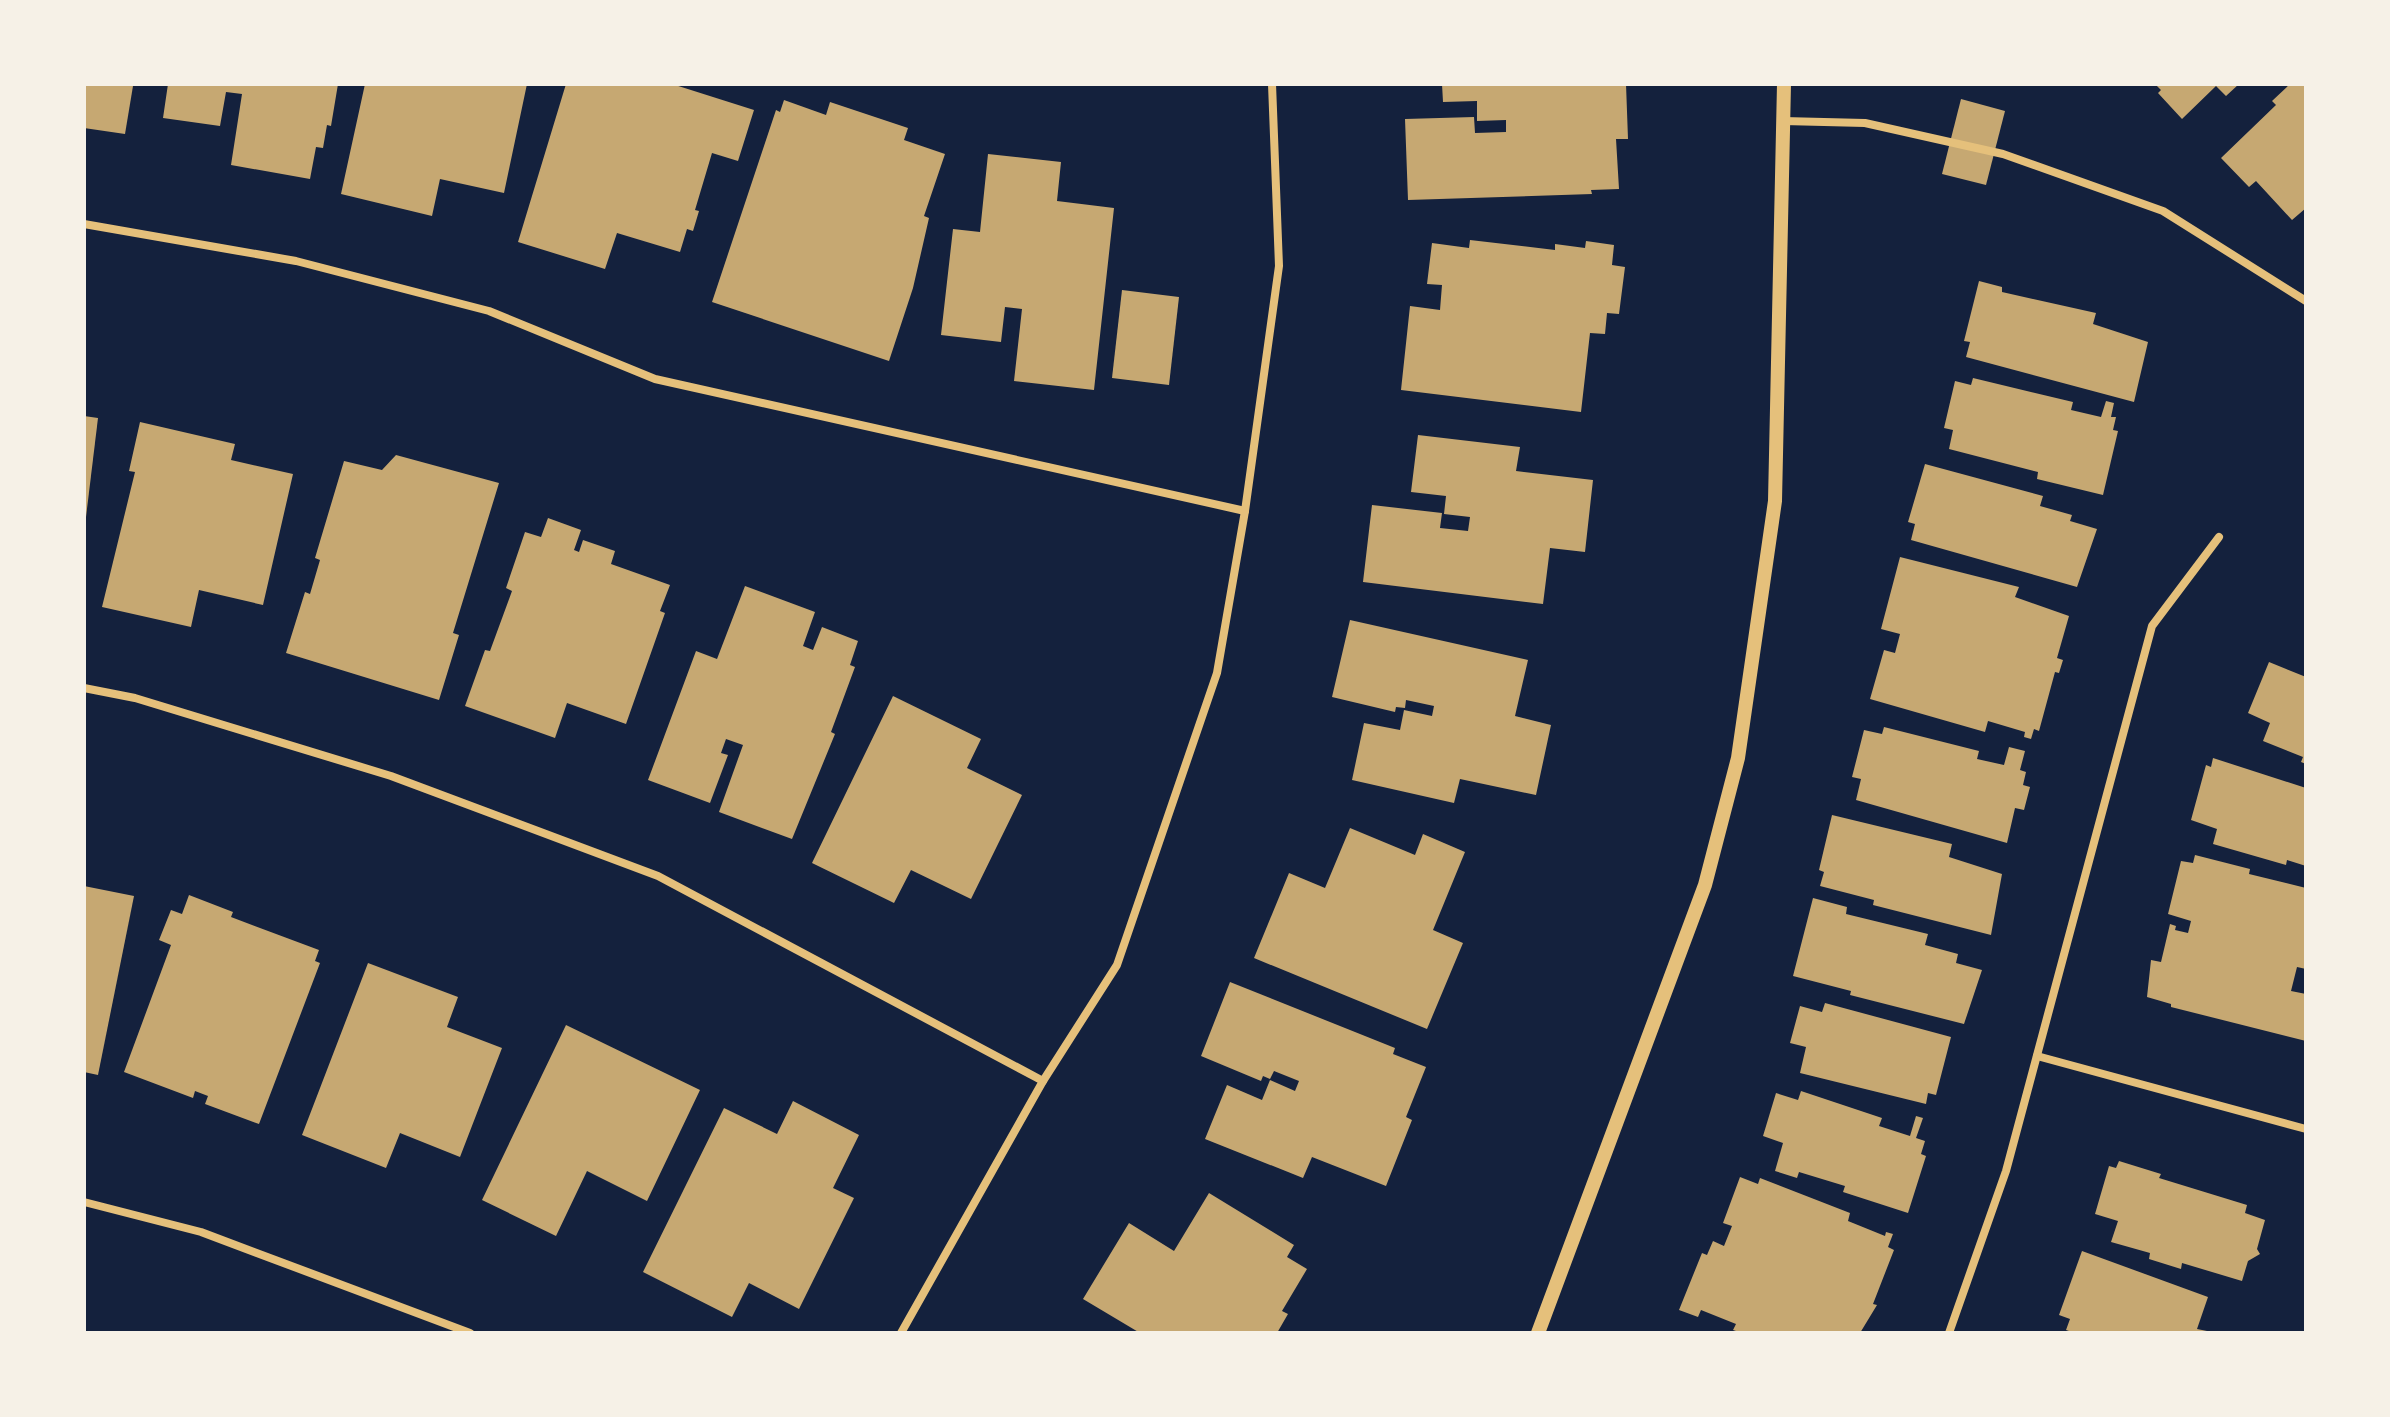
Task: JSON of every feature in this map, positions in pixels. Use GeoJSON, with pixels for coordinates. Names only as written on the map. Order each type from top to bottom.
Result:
{"type":"FeatureCollection","features":[{"type":"Feature","properties":{"kind":"street"},"geometry":{"type":"LineString","coordinates":[[901,1333],[1043,1081],[1117,965],[1217,673],[1245,511],[1279,266],[1272,84]]}},
{"type":"Feature","properties":{"kind":"street"},"geometry":{"type":"LineString","coordinates":[[1538,1333],[1705,885],[1738,758],[1775,501],[1784,84]]}},
{"type":"Feature","properties":{"kind":"street"},"geometry":{"type":"LineString","coordinates":[[1783,121],[1865,123],[2003,154],[2163,211],[2306,301]]}},
{"type":"Feature","properties":{"kind":"street"},"geometry":{"type":"LineString","coordinates":[[84,224],[296,261],[489,311],[655,379],[1245,511]]}},
{"type":"Feature","properties":{"kind":"street"},"geometry":{"type":"LineString","coordinates":[[1949,1333],[2006,1171],[2152,626],[2219,537]]}},
{"type":"Feature","properties":{"kind":"street"},"geometry":{"type":"LineString","coordinates":[[84,688],[135,698],[391,776],[658,876],[1043,1081]]}},
{"type":"Feature","properties":{"kind":"street"},"geometry":{"type":"LineString","coordinates":[[2037,1056],[2306,1129]]}},
{"type":"Feature","properties":{"kind":"street"},"geometry":{"type":"LineString","coordinates":[[84,1202],[201,1232],[470,1333]]}},
{"type":"Feature","properties":{"kind":"building"},"geometry":{"type":"Polygon","coordinates":[[[84,84],[133,86],[125,134],[84,128],[84,84]]]}},
{"type":"Feature","properties":{"kind":"building"},"geometry":{"type":"Polygon","coordinates":[[[168,84],[338,84],[331,126],[327,125],[323,148],[316,147],[310,179],[231,165],[242,94],[226,92],[220,126],[163,118],[168,84]]]}},
{"type":"Feature","properties":{"kind":"building"},"geometry":{"type":"Polygon","coordinates":[[[365,84],[527,84],[504,193],[440,179],[432,216],[341,194],[365,84]]]}},
{"type":"Feature","properties":{"kind":"building"},"geometry":{"type":"Polygon","coordinates":[[[566,84],[672,84],[754,110],[738,161],[712,153],[695,210],[699,211],[693,231],[687,229],[680,252],[617,233],[605,269],[518,242],[566,84]]]}},
{"type":"Feature","properties":{"kind":"building"},"geometry":{"type":"Polygon","coordinates":[[[1442,84],[1626,84],[1628,139],[1616,139],[1619,189],[1591,190],[1592,194],[1408,200],[1405,119],[1474,117],[1475,133],[1506,132],[1506,120],[1477,121],[1477,101],[1443,102],[1442,84]]]}},
{"type":"Feature","properties":{"kind":"building"},"geometry":{"type":"Polygon","coordinates":[[[2155,84],[2239,84],[2226,96],[2216,86],[2182,119],[2158,93],[2161,90],[2155,84]]]}},
{"type":"Feature","properties":{"kind":"building"},"geometry":{"type":"Polygon","coordinates":[[[2290,84],[2306,84],[2306,208],[2292,220],[2256,181],[2249,187],[2221,158],[2276,105],[2272,101],[2290,84]]]}},
{"type":"Feature","properties":{"kind":"building"},"geometry":{"type":"Polygon","coordinates":[[[1961,99],[2005,111],[1986,185],[1942,174],[1961,99]]]}},
{"type":"Feature","properties":{"kind":"building"},"geometry":{"type":"Polygon","coordinates":[[[784,100],[826,115],[830,102],[908,128],[904,140],[945,154],[924,216],[929,218],[913,288],[889,361],[712,302],[776,110],[780,112],[784,100]]]}},
{"type":"Feature","properties":{"kind":"building"},"geometry":{"type":"Polygon","coordinates":[[[988,154],[1061,162],[1057,201],[1114,208],[1094,390],[1014,381],[1022,309],[1005,307],[1001,342],[941,335],[953,229],[980,232],[988,154]]]}},
{"type":"Feature","properties":{"kind":"building"},"geometry":{"type":"Polygon","coordinates":[[[1470,240],[1555,250],[1555,244],[1585,248],[1586,241],[1614,245],[1612,265],[1625,267],[1619,314],[1607,313],[1605,334],[1590,333],[1581,412],[1401,390],[1410,306],[1440,310],[1442,285],[1427,284],[1432,243],[1469,248],[1470,240]]]}},
{"type":"Feature","properties":{"kind":"building"},"geometry":{"type":"Polygon","coordinates":[[[1979,281],[2002,287],[2002,292],[2096,313],[2093,324],[2148,342],[2134,402],[1966,357],[1970,342],[1964,341],[1979,281]]]}},
{"type":"Feature","properties":{"kind":"building"},"geometry":{"type":"Polygon","coordinates":[[[1122,290],[1179,297],[1169,385],[1112,378],[1122,290]]]}},
{"type":"Feature","properties":{"kind":"building"},"geometry":{"type":"Polygon","coordinates":[[[1973,378],[2073,402],[2071,410],[2101,417],[2106,401],[2114,403],[2111,417],[2116,417],[2113,430],[2118,431],[2103,495],[2037,479],[2038,472],[1949,449],[1953,430],[1944,428],[1955,381],[1971,385],[1973,378]]]}},
{"type":"Feature","properties":{"kind":"building"},"geometry":{"type":"Polygon","coordinates":[[[84,416],[98,418],[86,517],[84,517],[84,416]]]}},
{"type":"Feature","properties":{"kind":"building"},"geometry":{"type":"Polygon","coordinates":[[[140,422],[235,444],[231,460],[293,474],[263,605],[199,590],[191,627],[102,607],[135,472],[129,471],[140,422]]]}},
{"type":"Feature","properties":{"kind":"building"},"geometry":{"type":"Polygon","coordinates":[[[1418,435],[1520,447],[1516,471],[1593,480],[1585,552],[1550,548],[1543,604],[1363,582],[1372,505],[1442,513],[1440,528],[1468,531],[1470,517],[1444,514],[1446,496],[1411,492],[1418,435]]]}},
{"type":"Feature","properties":{"kind":"building"},"geometry":{"type":"Polygon","coordinates":[[[396,455],[499,483],[453,633],[459,635],[439,700],[286,653],[305,592],[310,594],[320,560],[315,558],[344,461],[382,470],[396,455]]]}},
{"type":"Feature","properties":{"kind":"building"},"geometry":{"type":"Polygon","coordinates":[[[1925,464],[2043,496],[2040,506],[2072,515],[2070,521],[2097,529],[2077,587],[1911,540],[1915,524],[1908,522],[1925,464]]]}},
{"type":"Feature","properties":{"kind":"building"},"geometry":{"type":"Polygon","coordinates":[[[548,518],[581,530],[574,550],[579,552],[583,540],[615,551],[611,564],[670,585],[660,611],[665,613],[626,724],[567,703],[555,738],[465,706],[485,650],[490,651],[512,591],[506,588],[525,532],[541,537],[548,518]]]}},
{"type":"Feature","properties":{"kind":"building"},"geometry":{"type":"Polygon","coordinates":[[[1900,557],[2019,587],[2015,597],[2069,616],[2057,658],[2063,660],[2059,673],[2055,672],[2039,731],[2034,729],[2031,739],[2024,737],[2025,732],[1988,721],[1985,732],[1870,699],[1884,650],[1895,653],[1900,634],[1881,629],[1900,557]]]}},
{"type":"Feature","properties":{"kind":"building"},"geometry":{"type":"Polygon","coordinates":[[[745,586],[815,612],[803,646],[813,650],[822,627],[858,641],[850,665],[855,667],[831,732],[835,734],[792,839],[719,812],[743,745],[726,739],[721,753],[728,755],[710,803],[648,780],[696,651],[717,659],[745,586]]]}},
{"type":"Feature","properties":{"kind":"building"},"geometry":{"type":"Polygon","coordinates":[[[1350,620],[1528,660],[1515,716],[1551,725],[1536,795],[1460,779],[1454,803],[1352,780],[1364,723],[1400,730],[1404,710],[1432,716],[1434,706],[1406,700],[1405,708],[1396,707],[1395,712],[1332,697],[1350,620]]]}},
{"type":"Feature","properties":{"kind":"building"},"geometry":{"type":"Polygon","coordinates":[[[2269,662],[2306,677],[2306,764],[2301,762],[2303,757],[2263,741],[2270,723],[2248,713],[2269,662]]]}},
{"type":"Feature","properties":{"kind":"building"},"geometry":{"type":"Polygon","coordinates":[[[893,696],[981,739],[967,768],[1022,795],[971,899],[911,870],[894,903],[812,863],[893,696]]]}},
{"type":"Feature","properties":{"kind":"building"},"geometry":{"type":"Polygon","coordinates":[[[1884,727],[1979,751],[1977,759],[2004,765],[2009,747],[2025,751],[2020,770],[2026,772],[2023,785],[2030,787],[2024,810],[2015,808],[2007,843],[1856,800],[1861,779],[1852,777],[1864,730],[1882,734],[1884,727]]]}},
{"type":"Feature","properties":{"kind":"building"},"geometry":{"type":"Polygon","coordinates":[[[2213,758],[2306,788],[2306,866],[2287,860],[2286,865],[2213,844],[2217,829],[2191,820],[2206,765],[2211,767],[2213,758]]]}},
{"type":"Feature","properties":{"kind":"building"},"geometry":{"type":"Polygon","coordinates":[[[1832,815],[1952,844],[1949,857],[2002,874],[1991,935],[1873,905],[1874,900],[1820,886],[1824,872],[1819,870],[1832,815]]]}},
{"type":"Feature","properties":{"kind":"building"},"geometry":{"type":"Polygon","coordinates":[[[1350,828],[1415,855],[1423,834],[1465,852],[1433,930],[1463,943],[1427,1029],[1254,958],[1289,873],[1325,888],[1350,828]]]}},
{"type":"Feature","properties":{"kind":"building"},"geometry":{"type":"Polygon","coordinates":[[[2195,855],[2250,869],[2249,874],[2306,888],[2306,969],[2297,967],[2291,991],[2306,994],[2306,1041],[2171,1007],[2171,1004],[2147,997],[2151,960],[2161,962],[2170,924],[2176,926],[2175,930],[2188,933],[2191,921],[2168,914],[2181,861],[2193,863],[2195,855]]]}},
{"type":"Feature","properties":{"kind":"building"},"geometry":{"type":"Polygon","coordinates":[[[84,886],[134,896],[98,1075],[84,1072],[84,886]]]}},
{"type":"Feature","properties":{"kind":"building"},"geometry":{"type":"Polygon","coordinates":[[[189,895],[233,912],[231,917],[319,950],[315,961],[320,963],[259,1124],[205,1104],[208,1096],[195,1091],[193,1098],[124,1072],[171,945],[159,940],[171,910],[182,914],[189,895]]]}},
{"type":"Feature","properties":{"kind":"building"},"geometry":{"type":"Polygon","coordinates":[[[1813,898],[1847,907],[1846,914],[1928,934],[1925,945],[1958,954],[1956,963],[1982,970],[1964,1024],[1850,995],[1851,991],[1793,976],[1813,898]]]}},
{"type":"Feature","properties":{"kind":"building"},"geometry":{"type":"Polygon","coordinates":[[[368,963],[458,997],[447,1027],[502,1048],[460,1157],[400,1133],[386,1168],[302,1135],[368,963]]]}},
{"type":"Feature","properties":{"kind":"building"},"geometry":{"type":"Polygon","coordinates":[[[1230,982],[1395,1048],[1393,1054],[1426,1067],[1406,1117],[1412,1120],[1386,1186],[1312,1157],[1303,1178],[1205,1139],[1227,1085],[1262,1100],[1270,1080],[1295,1091],[1299,1081],[1274,1071],[1270,1079],[1263,1076],[1261,1081],[1201,1056],[1230,982]]]}},
{"type":"Feature","properties":{"kind":"building"},"geometry":{"type":"Polygon","coordinates":[[[1825,1003],[1951,1037],[1936,1095],[1928,1093],[1926,1104],[1800,1073],[1806,1047],[1790,1043],[1800,1006],[1822,1012],[1825,1003]]]}},
{"type":"Feature","properties":{"kind":"building"},"geometry":{"type":"Polygon","coordinates":[[[566,1025],[700,1090],[647,1201],[587,1171],[556,1236],[482,1200],[566,1025]]]}},
{"type":"Feature","properties":{"kind":"building"},"geometry":{"type":"Polygon","coordinates":[[[1801,1091],[1882,1118],[1879,1126],[1910,1136],[1916,1116],[1923,1118],[1916,1138],[1925,1141],[1921,1154],[1926,1156],[1908,1213],[1843,1192],[1845,1186],[1799,1172],[1797,1178],[1775,1171],[1783,1143],[1763,1136],[1776,1093],[1798,1100],[1801,1091]]]}},
{"type":"Feature","properties":{"kind":"building"},"geometry":{"type":"Polygon","coordinates":[[[793,1101],[859,1135],[833,1188],[854,1198],[799,1309],[749,1283],[732,1317],[643,1272],[724,1108],[777,1134],[793,1101]]]}},
{"type":"Feature","properties":{"kind":"building"},"geometry":{"type":"Polygon","coordinates":[[[2119,1161],[2161,1174],[2159,1178],[2247,1205],[2245,1213],[2265,1220],[2257,1249],[2260,1254],[2248,1261],[2242,1281],[2182,1263],[2181,1269],[2149,1259],[2150,1253],[2111,1242],[2118,1221],[2095,1214],[2109,1166],[2116,1168],[2119,1161]]]}},
{"type":"Feature","properties":{"kind":"building"},"geometry":{"type":"Polygon","coordinates":[[[1740,1177],[1758,1184],[1760,1178],[1850,1213],[1848,1221],[1885,1236],[1886,1232],[1893,1234],[1888,1247],[1894,1250],[1873,1304],[1877,1305],[1860,1333],[1742,1333],[1733,1330],[1736,1324],[1701,1310],[1698,1317],[1679,1310],[1702,1253],[1707,1255],[1713,1241],[1724,1246],[1732,1226],[1723,1223],[1740,1177]]]}},
{"type":"Feature","properties":{"kind":"building"},"geometry":{"type":"Polygon","coordinates":[[[1209,1193],[1294,1245],[1287,1257],[1307,1269],[1282,1311],[1288,1314],[1277,1333],[1140,1333],[1083,1299],[1129,1223],[1174,1251],[1209,1193]]]}},
{"type":"Feature","properties":{"kind":"building"},"geometry":{"type":"Polygon","coordinates":[[[2082,1251],[2208,1297],[2197,1329],[2217,1333],[2075,1333],[2066,1330],[2070,1319],[2059,1315],[2082,1251]]]}}]}
